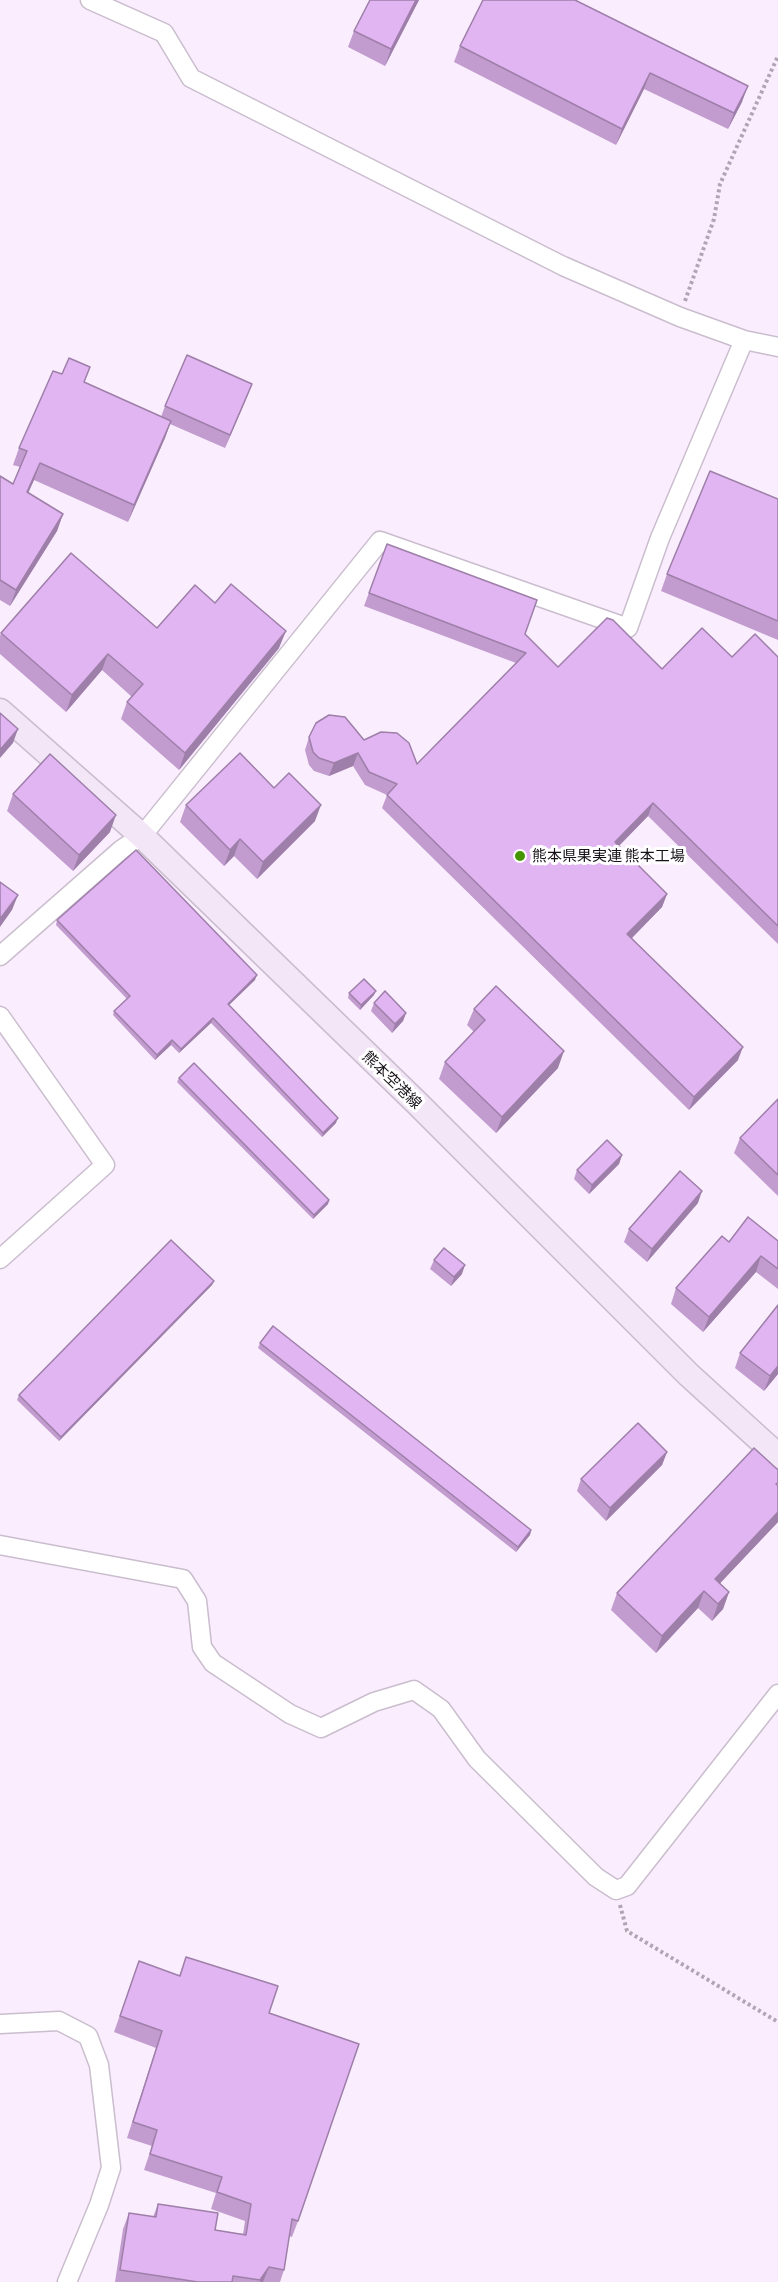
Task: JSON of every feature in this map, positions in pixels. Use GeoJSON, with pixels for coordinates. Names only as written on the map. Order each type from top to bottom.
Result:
{"type":"FeatureCollection","features":[{"type":"Feature","properties":{"kind":"main road","name":"熊本空港線"},"geometry":{"type":"LineString","coordinates":[[0,711],[142,836],[417,1103],[689,1375],[778,1455]]}},
{"type":"Feature","properties":{"kind":"street"},"geometry":{"type":"LineString","coordinates":[[90,0],[164,33],[191,78],[563,266],[680,316],[744,340],[778,348]]}},
{"type":"Feature","properties":{"kind":"street"},"geometry":{"type":"LineString","coordinates":[[0,956],[122,849],[142,836],[380,541],[628,628],[660,538],[744,340]]}},
{"type":"Feature","properties":{"kind":"street"},"geometry":{"type":"LineString","coordinates":[[0,1016],[105,1165],[0,1259]]}},
{"type":"Feature","properties":{"kind":"street"},"geometry":{"type":"LineString","coordinates":[[0,1545],[183,1579],[196,1601],[202,1647],[213,1663],[290,1714],[321,1728],[374,1702],[414,1690],[441,1709],[477,1759],[596,1877],[616,1890],[627,1886],[778,1694]]}},
{"type":"Feature","properties":{"kind":"street"},"geometry":{"type":"LineString","coordinates":[[0,2024],[59,2021],[88,2036],[99,2065],[111,2168],[99,2205],[67,2282]]}},
{"type":"Feature","properties":{"kind":"path"},"geometry":{"type":"LineString","coordinates":[[680,316],[714,219],[720,184],[778,56]]}},
{"type":"Feature","properties":{"kind":"path"},"geometry":{"type":"LineString","coordinates":[[616,1890],[627,1931],[778,2022]]}},
{"type":"Feature","properties":{"kind":"building"},"geometry":{"type":"Polygon","coordinates":[[[370,0],[416,0],[391,49],[354,31],[370,0]]]}},
{"type":"Feature","properties":{"kind":"building"},"geometry":{"type":"Polygon","coordinates":[[[483,0],[575,0],[748,86],[734,113],[650,73],[622,129],[460,46],[483,0]]]}},
{"type":"Feature","properties":{"kind":"building"},"geometry":{"type":"Polygon","coordinates":[[[187,355],[252,384],[230,435],[165,406],[187,355]]]}},
{"type":"Feature","properties":{"kind":"building"},"geometry":{"type":"Polygon","coordinates":[[[69,358],[90,367],[84,382],[171,421],[134,505],[40,463],[27,492],[63,514],[16,590],[0,580],[0,476],[13,484],[27,451],[19,448],[53,371],[62,374],[69,358]]]}},
{"type":"Feature","properties":{"kind":"building"},"geometry":{"type":"Polygon","coordinates":[[[710,471],[778,499],[778,621],[667,574],[710,471]]]}},
{"type":"Feature","properties":{"kind":"building","name":"熊本県果実連 熊本工場"},"geometry":{"type":"Polygon","coordinates":[[[387,544],[537,600],[525,634],[558,667],[607,618],[613,620],[662,669],[702,628],[732,657],[755,634],[778,657],[778,926],[653,803],[615,842],[667,894],[627,934],[743,1047],[694,1097],[387,795],[397,784],[369,772],[358,753],[334,763],[319,758],[313,752],[309,737],[316,723],[329,715],[345,717],[364,740],[381,732],[397,733],[409,743],[417,764],[526,653],[369,593],[387,544]]]}},
{"type":"Feature","properties":{"kind":"building"},"geometry":{"type":"Polygon","coordinates":[[[71,553],[157,628],[195,585],[215,603],[231,584],[286,631],[185,753],[127,702],[143,684],[108,654],[72,695],[1,633],[71,553]]]}},
{"type":"Feature","properties":{"kind":"building"},"geometry":{"type":"Polygon","coordinates":[[[0,713],[18,729],[0,750],[0,713]]]}},
{"type":"Feature","properties":{"kind":"building"},"geometry":{"type":"Polygon","coordinates":[[[240,753],[274,788],[289,773],[321,805],[263,862],[240,839],[230,850],[186,805],[240,753]]]}},
{"type":"Feature","properties":{"kind":"building"},"geometry":{"type":"Polygon","coordinates":[[[50,754],[116,815],[79,855],[13,794],[50,754]]]}},
{"type":"Feature","properties":{"kind":"building"},"geometry":{"type":"Polygon","coordinates":[[[136,850],[257,975],[228,1004],[338,1118],[323,1133],[213,1018],[181,1049],[172,1040],[157,1055],[114,1011],[130,996],[57,920],[136,850]]]}},
{"type":"Feature","properties":{"kind":"building"},"geometry":{"type":"Polygon","coordinates":[[[0,882],[18,895],[0,919],[0,882]]]}},
{"type":"Feature","properties":{"kind":"building"},"geometry":{"type":"Polygon","coordinates":[[[364,979],[376,991],[361,1005],[349,993],[364,979]]]}},
{"type":"Feature","properties":{"kind":"building"},"geometry":{"type":"Polygon","coordinates":[[[496,986],[564,1051],[502,1117],[445,1062],[485,1020],[474,1009],[496,986]]]}},
{"type":"Feature","properties":{"kind":"building"},"geometry":{"type":"Polygon","coordinates":[[[385,991],[406,1013],[395,1024],[374,1003],[385,991]]]}},
{"type":"Feature","properties":{"kind":"building"},"geometry":{"type":"Polygon","coordinates":[[[194,1063],[329,1200],[314,1215],[179,1078],[194,1063]]]}},
{"type":"Feature","properties":{"kind":"building"},"geometry":{"type":"Polygon","coordinates":[[[778,1099],[778,1175],[740,1138],[778,1099]]]}},
{"type":"Feature","properties":{"kind":"building"},"geometry":{"type":"Polygon","coordinates":[[[607,1140],[622,1155],[592,1185],[577,1170],[607,1140]]]}},
{"type":"Feature","properties":{"kind":"building"},"geometry":{"type":"Polygon","coordinates":[[[680,1171],[702,1191],[652,1249],[629,1229],[680,1171]]]}},
{"type":"Feature","properties":{"kind":"building"},"geometry":{"type":"Polygon","coordinates":[[[748,1217],[778,1241],[778,1269],[761,1256],[709,1317],[676,1288],[722,1236],[729,1242],[748,1217]]]}},
{"type":"Feature","properties":{"kind":"building"},"geometry":{"type":"Polygon","coordinates":[[[171,1240],[214,1281],[61,1437],[19,1395],[171,1240]]]}},
{"type":"Feature","properties":{"kind":"building"},"geometry":{"type":"Polygon","coordinates":[[[444,1248],[465,1265],[454,1277],[434,1260],[444,1248]]]}},
{"type":"Feature","properties":{"kind":"building"},"geometry":{"type":"Polygon","coordinates":[[[778,1305],[778,1366],[770,1376],[740,1353],[778,1305]]]}},
{"type":"Feature","properties":{"kind":"building"},"geometry":{"type":"Polygon","coordinates":[[[273,1326],[531,1530],[518,1547],[260,1343],[273,1326]]]}},
{"type":"Feature","properties":{"kind":"building"},"geometry":{"type":"Polygon","coordinates":[[[638,1423],[667,1452],[610,1508],[581,1479],[638,1423]]]}},
{"type":"Feature","properties":{"kind":"building"},"geometry":{"type":"Polygon","coordinates":[[[754,1448],[778,1470],[778,1483],[776,1484],[778,1486],[778,1512],[715,1579],[729,1592],[718,1604],[704,1591],[662,1636],[617,1593],[754,1448]]]}},
{"type":"Feature","properties":{"kind":"building"},"geometry":{"type":"Polygon","coordinates":[[[186,1957],[278,1986],[269,2013],[359,2044],[298,2221],[292,2219],[284,2270],[269,2267],[260,2280],[233,2276],[232,2282],[198,2282],[120,2270],[129,2213],[156,2217],[158,2204],[218,2213],[215,2230],[246,2235],[251,2204],[217,2192],[222,2177],[150,2154],[157,2130],[133,2122],[162,2031],[120,2016],[139,1961],[180,1976],[186,1957]]]}},
{"type":"Feature","properties":{"kind":"place","name":"熊本県果実連 熊本工場"},"geometry":{"type":"Point","coordinates":[520,856]}}]}
